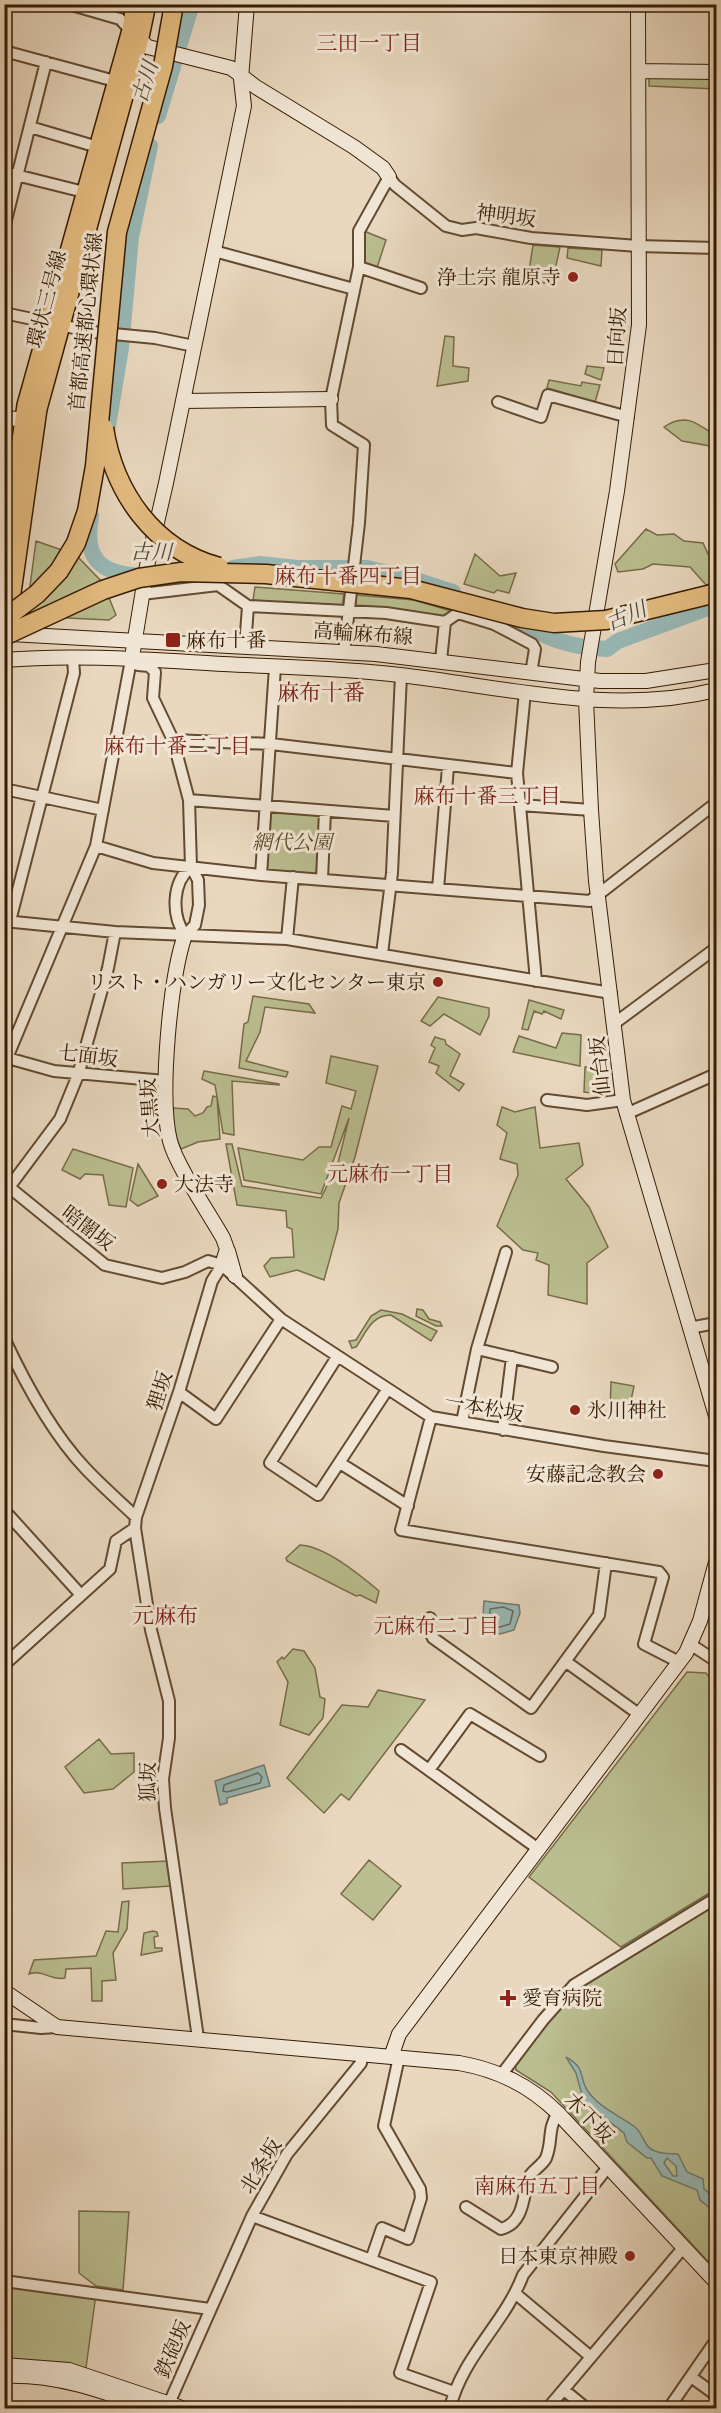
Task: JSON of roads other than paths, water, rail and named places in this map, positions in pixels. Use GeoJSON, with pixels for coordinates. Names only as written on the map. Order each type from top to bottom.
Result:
{"type":"FeatureCollection","features":[{"type":"Feature","properties":{"kind":"highway","name":"首都高速都心環状線"},"geometry":{"type":"LineString","coordinates":[[4,613],[34,591],[56,568],[69,549],[80,521],[90,466],[118,184],[151,64],[163,4]]}},
{"type":"Feature","properties":{"kind":"highway","name":"首都高速都心環状線"},"geometry":{"type":"LineString","coordinates":[[5,636],[37,594],[59,571],[72,550],[84,523],[95,465],[110,257],[168,46],[174,4]]}},
{"type":"Feature","properties":{"kind":"highway"},"geometry":{"type":"LineString","coordinates":[[148,121],[172,56],[185,4]]}},
{"type":"Feature","properties":{"kind":"highway"},"geometry":{"type":"LineString","coordinates":[[110,257],[106,407],[116,466],[133,500],[161,531],[197,555],[217,563],[411,589],[522,618],[570,623],[626,616],[717,593]]}},
{"type":"Feature","properties":{"kind":"highway"},"geometry":{"type":"LineString","coordinates":[[110,257],[101,382],[104,429],[113,467],[121,486],[143,519],[177,548],[214,566],[269,577],[410,595],[531,625],[580,631],[625,627],[717,605]]}},
{"type":"Feature","properties":{"kind":"highway"},"geometry":{"type":"LineString","coordinates":[[5,636],[121,583],[182,572],[267,574],[351,580]]}},
{"type":"Feature","properties":{"kind":"highway"},"geometry":{"type":"LineString","coordinates":[[5,636],[108,600],[164,585],[234,581],[410,595]]}},
{"type":"Feature","properties":{"kind":"main road","name":"環状三号線"},"geometry":{"type":"LineString","coordinates":[[5,636],[8,550],[29,420],[103,148],[115,81],[130,30],[134,4]]}},
{"type":"Feature","properties":{"kind":"main road","name":"環状三号線"},"geometry":{"type":"LineString","coordinates":[[73,258],[84,192],[146,45],[148,4]]}},
{"type":"Feature","properties":{"kind":"street"},"geometry":{"type":"LineString","coordinates":[[68,4],[120,19],[146,45],[225,65],[264,92],[354,147],[383,168],[389,177],[359,231],[359,267],[331,399],[332,425],[364,445],[356,553],[344,652]]}},
{"type":"Feature","properties":{"kind":"street"},"geometry":{"type":"LineString","coordinates":[[6,1060],[96,846],[147,566],[244,106],[241,75],[247,4]]}},
{"type":"Feature","properties":{"kind":"street","name":"日向坂"},"geometry":{"type":"LineString","coordinates":[[587,680],[589,655],[628,417],[639,325],[638,4]]}},
{"type":"Feature","properties":{"kind":"street"},"geometry":{"type":"LineString","coordinates":[[4,51],[115,81]]}},
{"type":"Feature","properties":{"kind":"street"},"geometry":{"type":"LineString","coordinates":[[4,228],[46,62]]}},
{"type":"Feature","properties":{"kind":"street"},"geometry":{"type":"LineString","coordinates":[[638,71],[717,72]]}},
{"type":"Feature","properties":{"kind":"street"},"geometry":{"type":"LineString","coordinates":[[30,127],[103,148]]}},
{"type":"Feature","properties":{"kind":"street"},"geometry":{"type":"LineString","coordinates":[[4,172],[84,192]]}},
{"type":"Feature","properties":{"kind":"street","name":"神明坂"},"geometry":{"type":"LineString","coordinates":[[389,177],[395,185],[446,226],[462,230],[476,228],[531,238],[638,246],[717,248]]}},
{"type":"Feature","properties":{"kind":"street"},"geometry":{"type":"LineString","coordinates":[[214,251],[354,289]]}},
{"type":"Feature","properties":{"kind":"street"},"geometry":{"type":"LineString","coordinates":[[359,267],[421,288]]}},
{"type":"Feature","properties":{"kind":"street"},"geometry":{"type":"LineString","coordinates":[[4,313],[93,332],[136,336],[194,346]]}},
{"type":"Feature","properties":{"kind":"street"},"geometry":{"type":"LineString","coordinates":[[498,402],[541,417],[548,395],[628,417]]}},
{"type":"Feature","properties":{"kind":"street"},"geometry":{"type":"LineString","coordinates":[[183,401],[331,399]]}},
{"type":"Feature","properties":{"kind":"street"},"geometry":{"type":"LineString","coordinates":[[4,417],[29,420]]}},
{"type":"Feature","properties":{"kind":"street"},"geometry":{"type":"LineString","coordinates":[[141,597],[218,585],[248,606],[386,613],[446,622],[458,613],[473,617],[532,644],[535,649],[531,673]]}},
{"type":"Feature","properties":{"kind":"street"},"geometry":{"type":"LineString","coordinates":[[245,646],[248,606]]}},
{"type":"Feature","properties":{"kind":"street"},"geometry":{"type":"LineString","coordinates":[[441,660],[446,622]]}},
{"type":"Feature","properties":{"kind":"street","name":"高輪麻布線"},"geometry":{"type":"LineString","coordinates":[[5,636],[344,652],[441,660],[587,680],[645,681],[717,670]]}},
{"type":"Feature","properties":{"kind":"street"},"geometry":{"type":"LineString","coordinates":[[73,659],[74,673],[43,796],[7,921],[114,932],[287,939],[610,993]]}},
{"type":"Feature","properties":{"kind":"street","name":"高輪麻布線"},"geometry":{"type":"LineString","coordinates":[[4,660],[131,660],[401,675],[586,700],[651,701],[717,690]]}},
{"type":"Feature","properties":{"kind":"street"},"geometry":{"type":"LineString","coordinates":[[131,660],[134,665],[149,666],[155,672],[153,698],[173,740],[189,800],[191,867],[198,880],[199,905],[195,925],[185,935]]}},
{"type":"Feature","properties":{"kind":"street"},"geometry":{"type":"LineString","coordinates":[[261,875],[275,667]]}},
{"type":"Feature","properties":{"kind":"street"},"geometry":{"type":"LineString","coordinates":[[382,954],[391,885],[395,760],[401,675]]}},
{"type":"Feature","properties":{"kind":"street","name":"仙台坂"},"geometry":{"type":"LineString","coordinates":[[587,680],[591,810],[624,1107],[717,1416]]}},
{"type":"Feature","properties":{"kind":"street"},"geometry":{"type":"LineString","coordinates":[[525,692],[517,773],[536,981]]}},
{"type":"Feature","properties":{"kind":"street"},"geometry":{"type":"LineString","coordinates":[[173,740],[271,744],[448,767],[517,773]]}},
{"type":"Feature","properties":{"kind":"street"},"geometry":{"type":"LineString","coordinates":[[438,889],[448,767]]}},
{"type":"Feature","properties":{"kind":"street"},"geometry":{"type":"LineString","coordinates":[[4,789],[103,810]]}},
{"type":"Feature","properties":{"kind":"street"},"geometry":{"type":"LineString","coordinates":[[189,800],[394,816]]}},
{"type":"Feature","properties":{"kind":"street"},"geometry":{"type":"LineString","coordinates":[[96,846],[153,863],[261,875],[590,901],[717,803]]}},
{"type":"Feature","properties":{"kind":"street"},"geometry":{"type":"LineString","coordinates":[[520,805],[591,810]]}},
{"type":"Feature","properties":{"kind":"street"},"geometry":{"type":"LineString","coordinates":[[322,879],[325,811]]}},
{"type":"Feature","properties":{"kind":"street"},"geometry":{"type":"LineString","coordinates":[[185,935],[177,923],[176,893],[182,874],[191,867]]}},
{"type":"Feature","properties":{"kind":"street"},"geometry":{"type":"LineString","coordinates":[[287,939],[293,877]]}},
{"type":"Feature","properties":{"kind":"street"},"geometry":{"type":"LineString","coordinates":[[6,1188],[60,1119],[78,1074],[108,968],[114,932]]}},
{"type":"Feature","properties":{"kind":"street","name":"大黒坂"},"geometry":{"type":"LineString","coordinates":[[185,935],[170,1020],[165,1081],[170,1141],[227,1249],[235,1276]]}},
{"type":"Feature","properties":{"kind":"street"},"geometry":{"type":"LineString","coordinates":[[615,1023],[717,948]]}},
{"type":"Feature","properties":{"kind":"street","name":"七面坂"},"geometry":{"type":"LineString","coordinates":[[6,1060],[54,1071],[165,1081]]}},
{"type":"Feature","properties":{"kind":"street"},"geometry":{"type":"LineString","coordinates":[[547,1100],[624,1107],[717,1074]]}},
{"type":"Feature","properties":{"kind":"street","name":"暗闇坂"},"geometry":{"type":"LineString","coordinates":[[6,1188],[108,1267],[162,1278],[185,1272],[208,1261],[222,1265]]}},
{"type":"Feature","properties":{"kind":"street"},"geometry":{"type":"LineString","coordinates":[[222,1265],[227,1249]]}},
{"type":"Feature","properties":{"kind":"street"},"geometry":{"type":"LineString","coordinates":[[462,1422],[477,1349],[506,1252]]}},
{"type":"Feature","properties":{"kind":"street","name":"一本松坂"},"geometry":{"type":"LineString","coordinates":[[222,1265],[281,1319],[431,1417],[503,1430],[717,1461]]}},
{"type":"Feature","properties":{"kind":"street","name":"狸坂"},"geometry":{"type":"LineString","coordinates":[[135,1528],[136,1516],[179,1392],[212,1281],[222,1265]]}},
{"type":"Feature","properties":{"kind":"street"},"geometry":{"type":"LineString","coordinates":[[179,1392],[216,1419],[281,1319]]}},
{"type":"Feature","properties":{"kind":"street"},"geometry":{"type":"LineString","coordinates":[[689,1328],[717,1323]]}},
{"type":"Feature","properties":{"kind":"street"},"geometry":{"type":"LineString","coordinates":[[4,1338],[23,1380],[70,1449],[84,1467],[136,1516]]}},
{"type":"Feature","properties":{"kind":"street"},"geometry":{"type":"LineString","coordinates":[[477,1349],[552,1366]]}},
{"type":"Feature","properties":{"kind":"street"},"geometry":{"type":"LineString","coordinates":[[337,1357],[270,1463],[318,1496],[387,1390]]}},
{"type":"Feature","properties":{"kind":"street"},"geometry":{"type":"LineString","coordinates":[[503,1430],[512,1357]]}},
{"type":"Feature","properties":{"kind":"street"},"geometry":{"type":"LineString","coordinates":[[431,1417],[402,1530],[659,1572],[663,1577],[644,1644],[678,1662]]}},
{"type":"Feature","properties":{"kind":"street"},"geometry":{"type":"LineString","coordinates":[[340,1463],[408,1506]]}},
{"type":"Feature","properties":{"kind":"street"},"geometry":{"type":"LineString","coordinates":[[4,1510],[81,1595]]}},
{"type":"Feature","properties":{"kind":"street"},"geometry":{"type":"LineString","coordinates":[[4,1665],[110,1569],[116,1541],[135,1528]]}},
{"type":"Feature","properties":{"kind":"street","name":"狐坂"},"geometry":{"type":"LineString","coordinates":[[135,1528],[151,1630],[169,1701],[169,1738],[163,1779],[165,1808],[198,2038]]}},
{"type":"Feature","properties":{"kind":"street"},"geometry":{"type":"LineString","coordinates":[[371,2260],[382,2228],[408,2239],[421,2198],[420,2190],[384,2126],[399,2034],[537,1848],[640,1716],[678,1662],[690,1644],[717,1562]]}},
{"type":"Feature","properties":{"kind":"street"},"geometry":{"type":"LineString","coordinates":[[430,1618],[428,1628],[433,1638],[531,1708],[599,1615],[606,1563]]}},
{"type":"Feature","properties":{"kind":"street"},"geometry":{"type":"LineString","coordinates":[[690,1644],[717,1661]]}},
{"type":"Feature","properties":{"kind":"street"},"geometry":{"type":"LineString","coordinates":[[565,1661],[640,1716]]}},
{"type":"Feature","properties":{"kind":"street"},"geometry":{"type":"LineString","coordinates":[[429,1770],[470,1714],[540,1755]]}},
{"type":"Feature","properties":{"kind":"street"},"geometry":{"type":"LineString","coordinates":[[401,1750],[537,1848]]}},
{"type":"Feature","properties":{"kind":"street"},"geometry":{"type":"LineString","coordinates":[[502,2074],[543,2020],[574,1985],[717,1898]]}},
{"type":"Feature","properties":{"kind":"street"},"geometry":{"type":"LineString","coordinates":[[4,1991],[57,2026]]}},
{"type":"Feature","properties":{"kind":"street"},"geometry":{"type":"LineString","coordinates":[[4,2024],[41,2028],[57,2026]]}},
{"type":"Feature","properties":{"kind":"street","name":"木下坂"},"geometry":{"type":"LineString","coordinates":[[57,2026],[459,2063],[502,2074],[529,2089],[558,2113],[717,2282]]}},
{"type":"Feature","properties":{"kind":"street","name":"北条坂"},"geometry":{"type":"LineString","coordinates":[[210,2309],[252,2216],[287,2154],[361,2063],[363,2054]]}},
{"type":"Feature","properties":{"kind":"street"},"geometry":{"type":"LineString","coordinates":[[466,2207],[501,2229],[518,2216],[525,2201],[529,2177],[545,2159],[550,2125],[558,2113]]}},
{"type":"Feature","properties":{"kind":"street"},"geometry":{"type":"LineString","coordinates":[[450,2409],[454,2392],[465,2368],[516,2294],[523,2275],[608,2167]]}},
{"type":"Feature","properties":{"kind":"street"},"geometry":{"type":"LineString","coordinates":[[252,2216],[431,2282],[400,2373],[454,2392]]}},
{"type":"Feature","properties":{"kind":"street"},"geometry":{"type":"LineString","coordinates":[[548,2409],[683,2248]]}},
{"type":"Feature","properties":{"kind":"street"},"geometry":{"type":"LineString","coordinates":[[4,2287],[5,2281],[210,2309]]}},
{"type":"Feature","properties":{"kind":"street"},"geometry":{"type":"LineString","coordinates":[[516,2294],[591,2357]]}},
{"type":"Feature","properties":{"kind":"street","name":"鉄砲坂"},"geometry":{"type":"LineString","coordinates":[[173,2407],[210,2309]]}},
{"type":"Feature","properties":{"kind":"street"},"geometry":{"type":"LineString","coordinates":[[669,2409],[717,2340]]}},
{"type":"Feature","properties":{"kind":"street"},"geometry":{"type":"LineString","coordinates":[[4,2365],[69,2370],[173,2407]]}},
{"type":"Feature","properties":{"kind":"street"},"geometry":{"type":"LineString","coordinates":[[4,2376],[52,2379],[81,2384],[148,2409]]}},
{"type":"Feature","properties":{"kind":"street"},"geometry":{"type":"LineString","coordinates":[[691,2377],[717,2396]]}},
{"type":"Feature","properties":{"kind":"street"},"geometry":{"type":"LineString","coordinates":[[564,2390],[586,2409]]}},
{"type":"Feature","properties":{"kind":"water"},"geometry":{"type":"Polygon","coordinates":[[[484,1601],[519,1605],[520,1613],[514,1630],[500,1634],[482,1630],[484,1601]]]}},
{"type":"Feature","properties":{"kind":"water"},"geometry":{"type":"Polygon","coordinates":[[[264,1765],[270,1786],[227,1798],[227,1803],[220,1805],[215,1781],[264,1765]]]}},
{"type":"Feature","properties":{"kind":"water"},"geometry":{"type":"Polygon","coordinates":[[[566,2057],[580,2069],[584,2085],[597,2102],[635,2127],[651,2149],[666,2154],[678,2154],[687,2172],[703,2179],[704,2189],[716,2198],[716,2213],[700,2200],[697,2190],[662,2176],[651,2158],[647,2158],[627,2142],[624,2133],[584,2102],[576,2073],[566,2057]],[[667,2158],[664,2163],[673,2176],[677,2176],[676,2166],[667,2158]]]}},
{"type":"Feature","properties":{"kind":"waterway","name":"古川"},"geometry":{"type":"LineString","coordinates":[[158,116],[192,4]]}},
{"type":"Feature","properties":{"kind":"waterway","name":"古川"},"geometry":{"type":"LineString","coordinates":[[105,444],[121,348],[131,237],[150,146]]}},
{"type":"Feature","properties":{"kind":"waterway","name":"古川"},"geometry":{"type":"LineString","coordinates":[[91,516],[90,543],[98,561],[115,572],[142,576]]}},
{"type":"Feature","properties":{"kind":"waterway","name":"古川"},"geometry":{"type":"LineString","coordinates":[[233,568],[260,564],[297,568],[367,568],[453,592]]}},
{"type":"Feature","properties":{"kind":"waterway","name":"古川"},"geometry":{"type":"LineString","coordinates":[[509,618],[556,640],[579,646],[607,649],[618,641],[716,605]]}},
{"type":"Feature","properties":{"kind":"place","name":"浄土宗 龍原寺"},"geometry":{"type":"Point","coordinates":[573,277]}},
{"type":"Feature","properties":{"kind":"place","name":"麻布十番"},"geometry":{"type":"Point","coordinates":[173,640]}},
{"type":"Feature","properties":{"kind":"place","name":"リスト・ハンガリー文化センター東京"},"geometry":{"type":"Point","coordinates":[438,982]}},
{"type":"Feature","properties":{"kind":"place","name":"大法寺"},"geometry":{"type":"Point","coordinates":[162,1184]}},
{"type":"Feature","properties":{"kind":"place","name":"氷川神社"},"geometry":{"type":"Point","coordinates":[575,1410]}},
{"type":"Feature","properties":{"kind":"place","name":"安藤記念教会"},"geometry":{"type":"Point","coordinates":[658,1474]}},
{"type":"Feature","properties":{"kind":"place","name":"愛育病院"},"geometry":{"type":"Point","coordinates":[508,1998]}},
{"type":"Feature","properties":{"kind":"place","name":"日本東京神殿"},"geometry":{"type":"Point","coordinates":[630,2256]}},
{"type":"Feature","properties":{"kind":"district","name":"三田一丁目"},"geometry":{"type":"Point","coordinates":[369,43]}},
{"type":"Feature","properties":{"kind":"district","name":"麻布十番四丁目"},"geometry":{"type":"Point","coordinates":[348,576]}},
{"type":"Feature","properties":{"kind":"district","name":"麻布十番"},"geometry":{"type":"Point","coordinates":[321,693]}},
{"type":"Feature","properties":{"kind":"district","name":"麻布十番二丁目"},"geometry":{"type":"Point","coordinates":[177,746]}},
{"type":"Feature","properties":{"kind":"district","name":"麻布十番三丁目"},"geometry":{"type":"Point","coordinates":[487,796]}},
{"type":"Feature","properties":{"kind":"district","name":"元麻布一丁目"},"geometry":{"type":"Point","coordinates":[390,1174]}},
{"type":"Feature","properties":{"kind":"district","name":"元麻布"},"geometry":{"type":"Point","coordinates":[165,1616]}},
{"type":"Feature","properties":{"kind":"district","name":"元麻布二丁目"},"geometry":{"type":"Point","coordinates":[436,1626]}},
{"type":"Feature","properties":{"kind":"district","name":"南麻布五丁目"},"geometry":{"type":"Point","coordinates":[537,2186]}},
{"type":"Feature","properties":{"kind":"park label","name":"網代公園"},"geometry":{"type":"Point","coordinates":[292,842]}}]}
